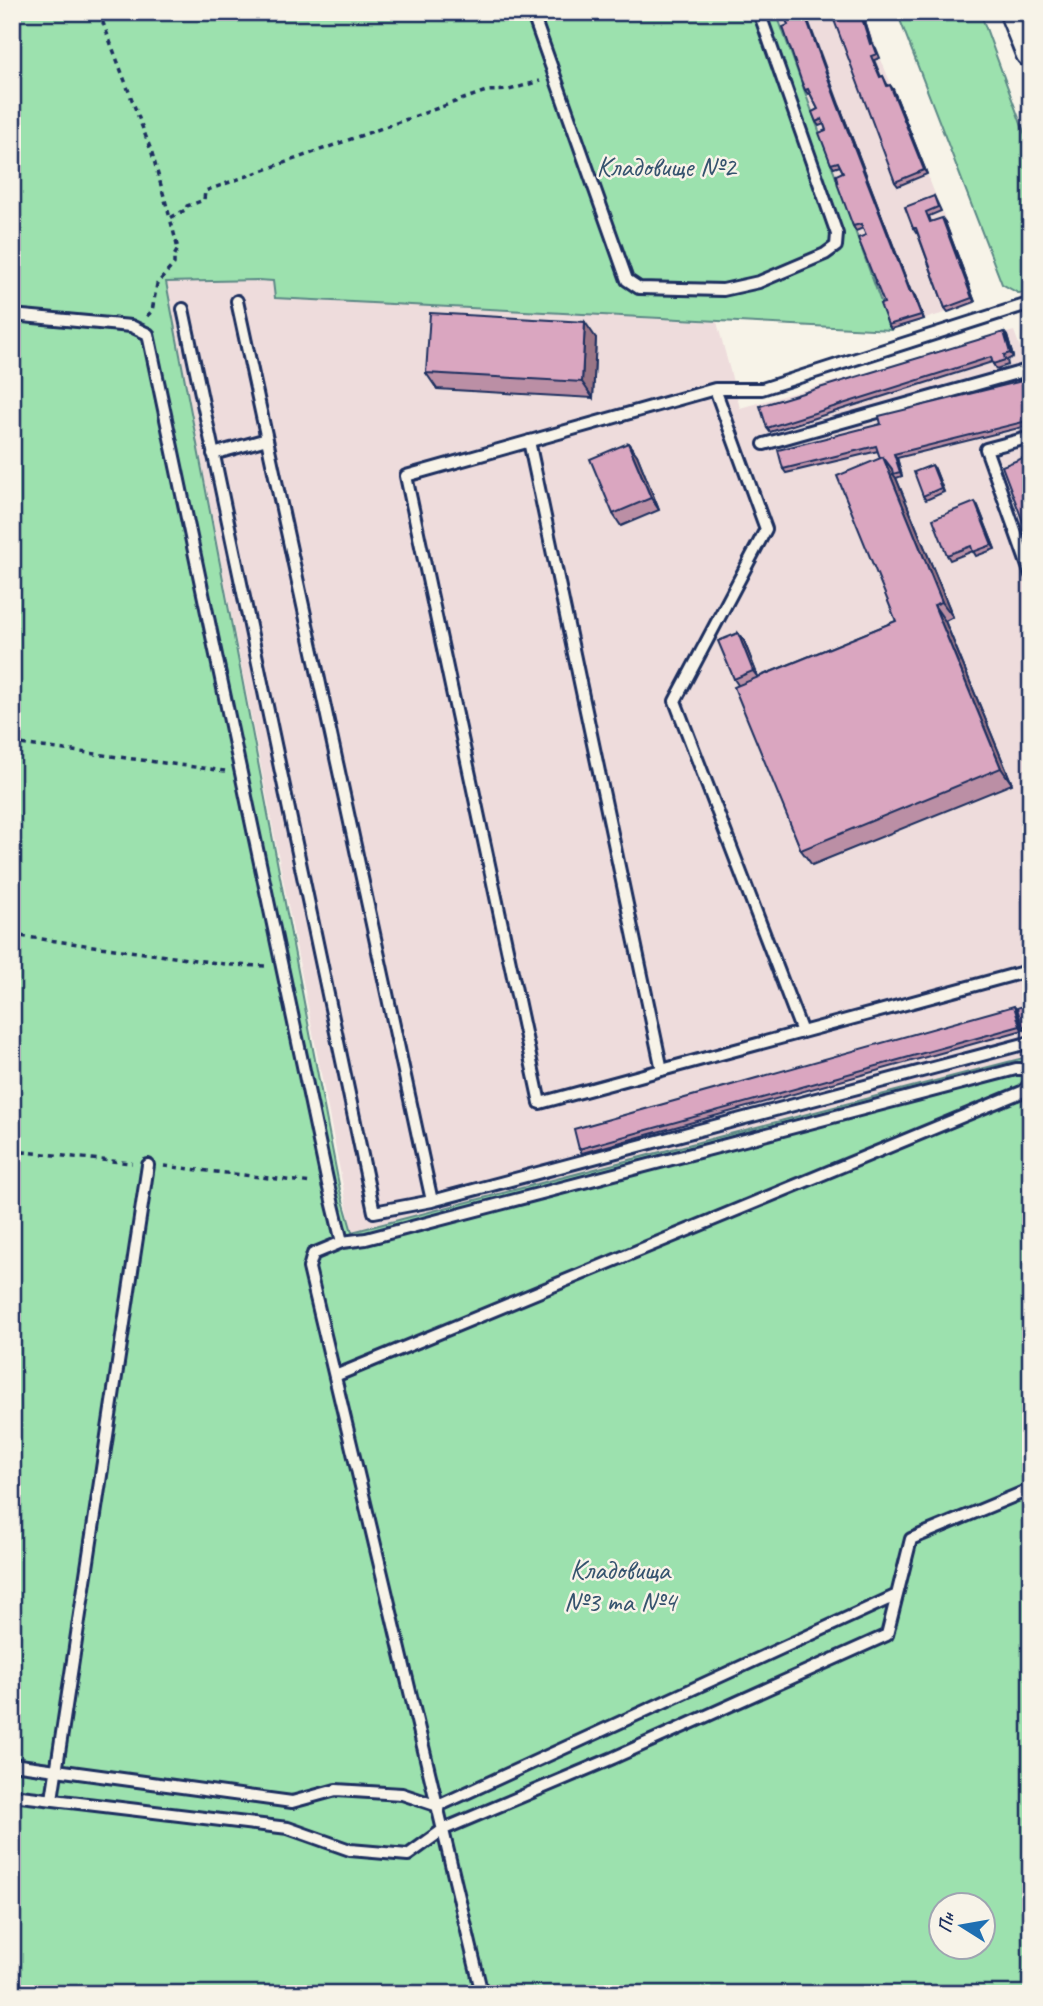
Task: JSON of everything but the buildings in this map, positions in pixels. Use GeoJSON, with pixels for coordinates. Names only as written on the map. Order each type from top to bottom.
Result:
{"type":"FeatureCollection","features":[{"type":"Feature","properties":{"kind":"main road"},"geometry":{"type":"LineString","coordinates":[[1015,12],[1031,52]]}},
{"type":"Feature","properties":{"kind":"lane"},"geometry":{"type":"LineString","coordinates":[[532,12],[627,280],[639,288],[723,290],[759,282],[825,254],[836,246],[837,234],[759,12]]}},
{"type":"Feature","properties":{"kind":"lane"},"geometry":{"type":"LineString","coordinates":[[237,302],[432,1201]]}},
{"type":"Feature","properties":{"kind":"lane"},"geometry":{"type":"LineString","coordinates":[[1031,303],[762,389],[715,389],[406,476],[540,1103],[1031,970]]}},
{"type":"Feature","properties":{"kind":"lane"},"geometry":{"type":"LineString","coordinates":[[183,309],[374,1212],[432,1201],[1031,1042]]}},
{"type":"Feature","properties":{"kind":"lane"},"geometry":{"type":"LineString","coordinates":[[12,315],[131,326],[148,334],[342,1242]]}},
{"type":"Feature","properties":{"kind":"lane"},"geometry":{"type":"LineString","coordinates":[[764,444],[1024,371],[1031,393]]}},
{"type":"Feature","properties":{"kind":"lane"},"geometry":{"type":"LineString","coordinates":[[715,389],[766,529],[675,701],[802,1032]]}},
{"type":"Feature","properties":{"kind":"lane"},"geometry":{"type":"LineString","coordinates":[[1031,437],[986,449],[1031,575]]}},
{"type":"Feature","properties":{"kind":"lane"},"geometry":{"type":"LineString","coordinates":[[213,454],[267,439]]}},
{"type":"Feature","properties":{"kind":"lane"},"geometry":{"type":"LineString","coordinates":[[529,441],[662,1070]]}},
{"type":"Feature","properties":{"kind":"lane"},"geometry":{"type":"LineString","coordinates":[[482,1994],[309,1268],[313,1254],[342,1242],[379,1236],[1016,1069],[1031,1069]]}},
{"type":"Feature","properties":{"kind":"lane"},"geometry":{"type":"LineString","coordinates":[[335,1376],[1024,1091],[1031,1082]]}},
{"type":"Feature","properties":{"kind":"lane"},"geometry":{"type":"LineString","coordinates":[[52,1799],[148,1165]]}},
{"type":"Feature","properties":{"kind":"lane"},"geometry":{"type":"LineString","coordinates":[[12,1795],[288,1828],[350,1850],[408,1855],[444,1829],[613,1758],[887,1635],[911,1539],[1031,1489]]}},
{"type":"Feature","properties":{"kind":"lane"},"geometry":{"type":"LineString","coordinates":[[12,1764],[292,1802],[336,1790],[402,1794],[438,1805],[897,1595]]}},
{"type":"Feature","properties":{"kind":"path"},"geometry":{"type":"LineString","coordinates":[[99,12],[152,153],[178,249],[174,264],[157,284],[152,311],[148,314],[142,331]]}},
{"type":"Feature","properties":{"kind":"path"},"geometry":{"type":"LineString","coordinates":[[170,218],[187,209],[187,206],[204,200],[205,191],[214,187],[486,90],[509,90],[555,76]]}},
{"type":"Feature","properties":{"kind":"path"},"geometry":{"type":"LineString","coordinates":[[12,744],[241,773]]}},
{"type":"Feature","properties":{"kind":"path"},"geometry":{"type":"LineString","coordinates":[[12,935],[232,965],[281,965]]}},
{"type":"Feature","properties":{"kind":"path"},"geometry":{"type":"LineString","coordinates":[[12,1153],[328,1184]]}},
{"type":"Feature","properties":{"kind":"shaded area"},"geometry":{"type":"Polygon","coordinates":[[[776,12],[862,12],[951,234],[975,304],[891,329],[776,12]]]}},
{"type":"Feature","properties":{"kind":"shaded area"},"geometry":{"type":"Polygon","coordinates":[[[274,281],[275,298],[717,322],[740,408],[1014,331],[1031,377],[1031,1056],[352,1232],[166,282],[274,281]]]}},
{"type":"Feature","properties":{"kind":"green space","name":"Кладовища №3 та №4"},"geometry":{"type":"Polygon","coordinates":[[[12,12],[776,12],[891,330],[275,298],[273,281],[166,282],[340,1190],[352,1232],[1031,1056],[1031,1994],[12,1994],[12,12]]]}},
{"type":"Feature","properties":{"kind":"green space"},"geometry":{"type":"Polygon","coordinates":[[[897,12],[980,12],[1031,151],[1031,292],[1018,293],[1002,284],[897,12]]]}},
{"type":"Feature","properties":{"kind":"park label","name":"Кладовище №2"},"geometry":{"type":"Point","coordinates":[666,166]}}]}
